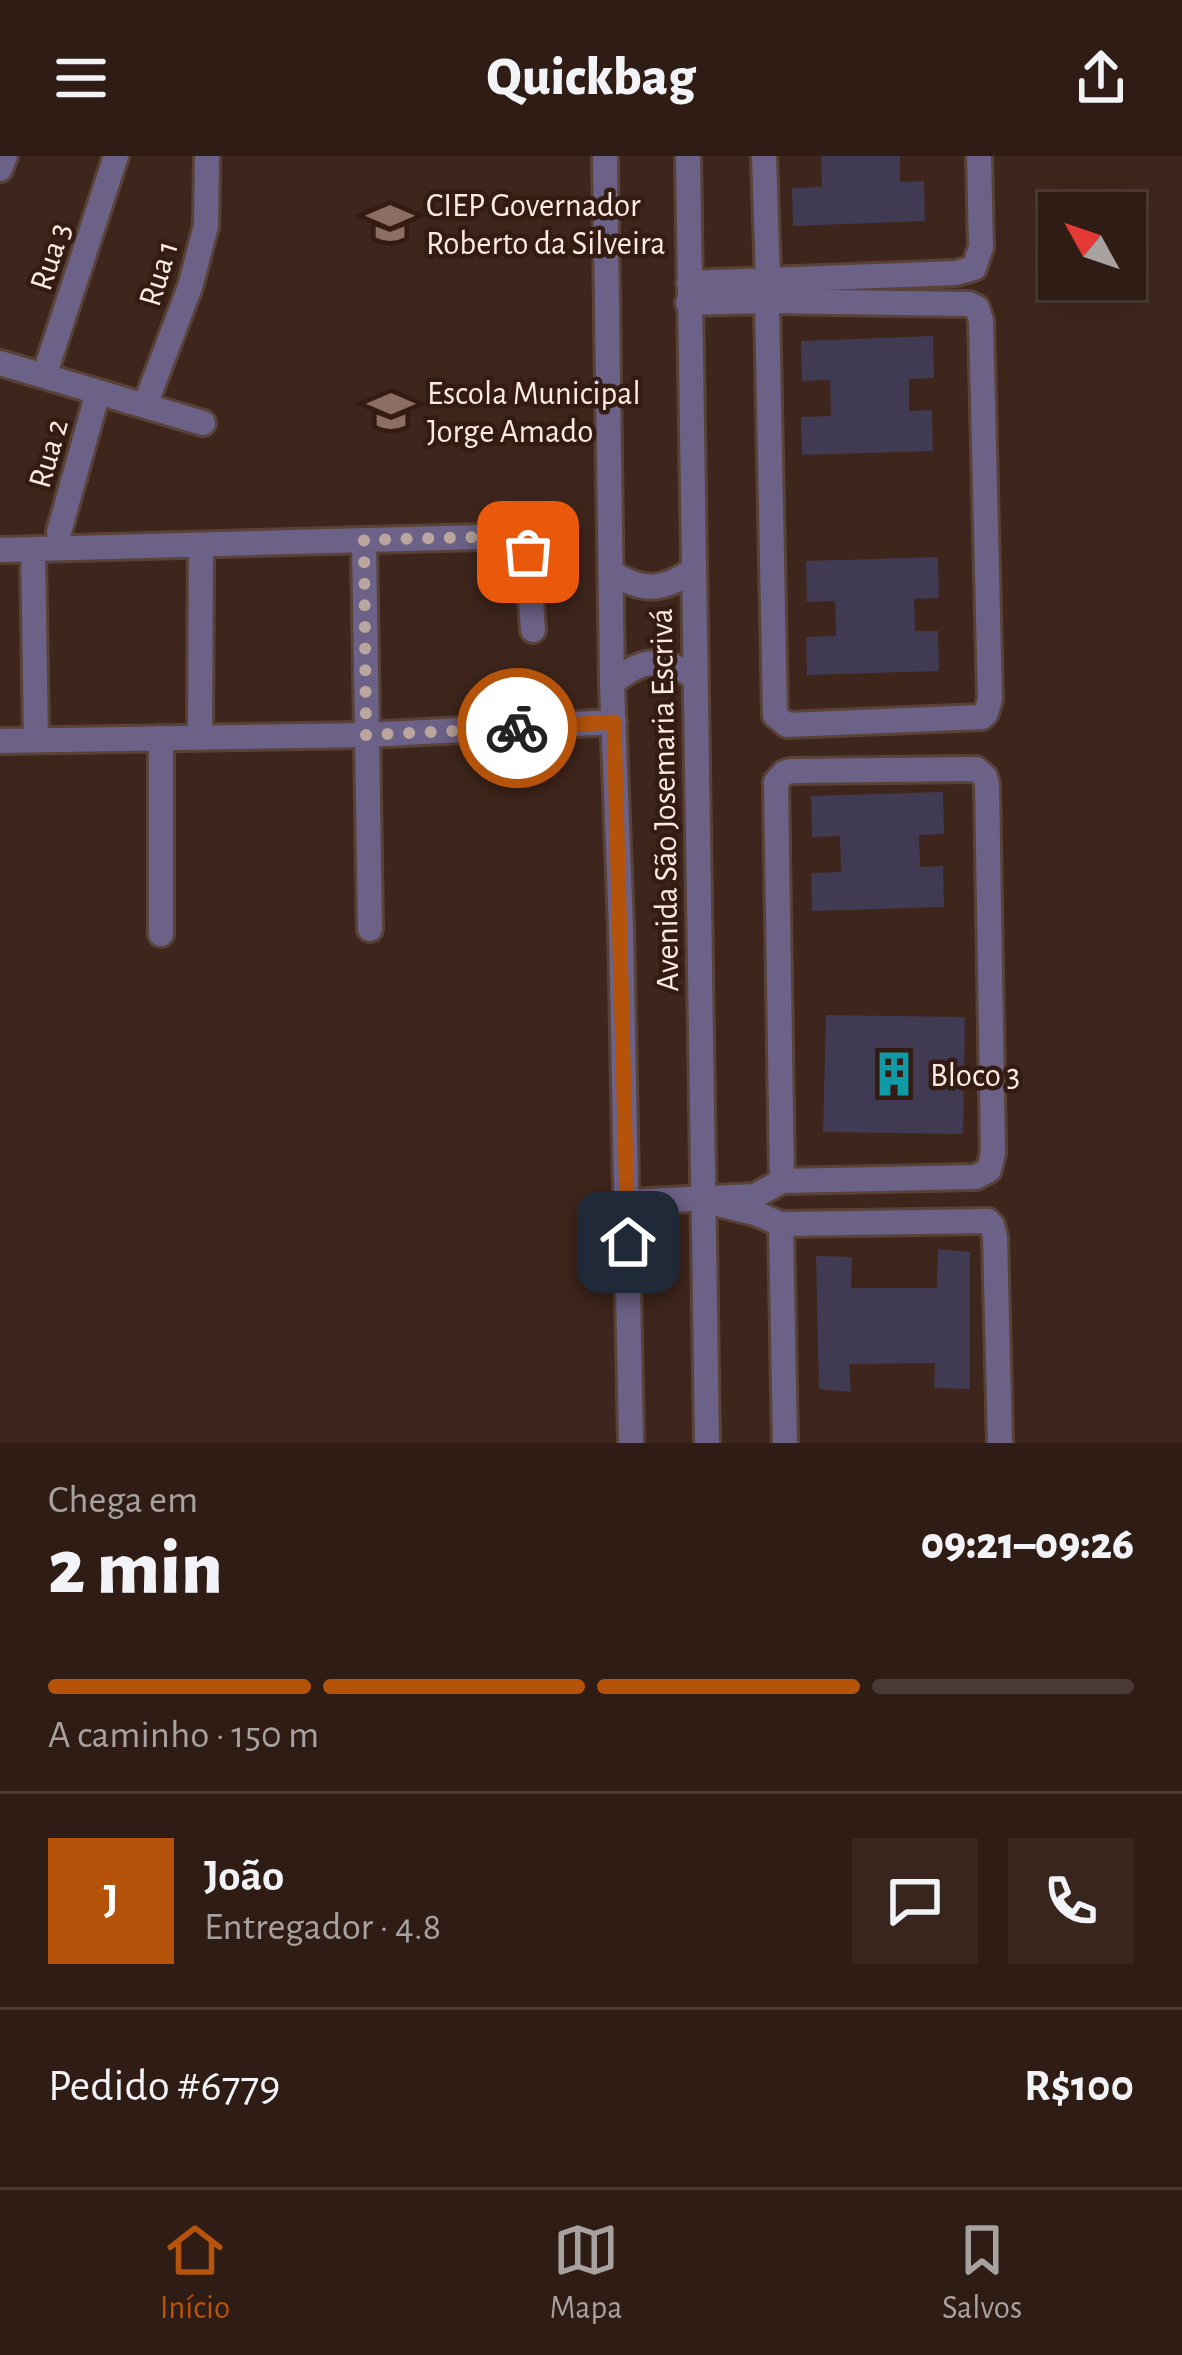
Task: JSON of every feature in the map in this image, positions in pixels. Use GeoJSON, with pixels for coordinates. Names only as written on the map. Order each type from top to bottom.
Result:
{"type":"FeatureCollection","features":[{"type":"Feature","properties":{"kind":"street"},"geometry":{"type":"LineString","coordinates":[[0,169],[4,156]]}},
{"type":"Feature","properties":{"kind":"street","name":"Rua 3"},"geometry":{"type":"LineString","coordinates":[[44,376],[116,156]]}},
{"type":"Feature","properties":{"kind":"street","name":"Rua 1"},"geometry":{"type":"LineString","coordinates":[[145,405],[190,287],[206,226],[207,156]]}},
{"type":"Feature","properties":{"kind":"street","name":"Avenida São Josemaria Escrivá"},"geometry":{"type":"LineString","coordinates":[[605,156],[612,684],[631,1443]]}},
{"type":"Feature","properties":{"kind":"street","name":"Avenida São Josemaria Escrivá"},"geometry":{"type":"LineString","coordinates":[[688,156],[707,1443]]}},
{"type":"Feature","properties":{"kind":"street"},"geometry":{"type":"LineString","coordinates":[[764,156],[775,715],[787,725],[982,716],[990,699],[980,313],[969,304],[768,291]]}},
{"type":"Feature","properties":{"kind":"street"},"geometry":{"type":"LineString","coordinates":[[689,293],[768,291],[974,268],[980,247],[979,156]]}},
{"type":"Feature","properties":{"kind":"street"},"geometry":{"type":"LineString","coordinates":[[1,365],[202,423]]}},
{"type":"Feature","properties":{"kind":"street","name":"Rua 2"},"geometry":{"type":"LineString","coordinates":[[58,532],[98,392]]}},
{"type":"Feature","properties":{"kind":"street"},"geometry":{"type":"LineString","coordinates":[[0,550],[519,537],[527,546],[533,630]]}},
{"type":"Feature","properties":{"kind":"street"},"geometry":{"type":"LineString","coordinates":[[364,540],[370,929]]}},
{"type":"Feature","properties":{"kind":"street"},"geometry":{"type":"LineString","coordinates":[[200,737],[201,546]]}},
{"type":"Feature","properties":{"kind":"street"},"geometry":{"type":"LineString","coordinates":[[34,550],[36,740]]}},
{"type":"Feature","properties":{"kind":"street"},"geometry":{"type":"LineString","coordinates":[[612,573],[631,584],[653,587],[674,583],[692,571]]}},
{"type":"Feature","properties":{"kind":"street"},"geometry":{"type":"LineString","coordinates":[[612,684],[630,668],[652,662],[676,666],[694,676]]}},
{"type":"Feature","properties":{"kind":"street"},"geometry":{"type":"LineString","coordinates":[[0,741],[366,735],[614,722]]}},
{"type":"Feature","properties":{"kind":"street"},"geometry":{"type":"LineString","coordinates":[[160,738],[161,934]]}},
{"type":"Feature","properties":{"kind":"street"},"geometry":{"type":"LineString","coordinates":[[627,1202],[754,1196],[782,1181],[976,1177],[989,1170],[993,1153],[987,784],[976,769],[790,772],[776,782],[782,1181]]}},
{"type":"Feature","properties":{"kind":"street"},"geometry":{"type":"LineString","coordinates":[[702,1200],[781,1224],[982,1220],[992,1225],[1000,1443]]}},
{"type":"Feature","properties":{"kind":"street"},"geometry":{"type":"LineString","coordinates":[[781,1224],[785,1443]]}},
{"type":"Feature","properties":{"kind":"building"},"geometry":{"type":"Polygon","coordinates":[[[821,156],[900,156],[900,182],[924,181],[925,221],[793,226],[792,188],[822,187],[821,156]]]}},
{"type":"Feature","properties":{"kind":"building"},"geometry":{"type":"Polygon","coordinates":[[[933,336],[934,378],[909,379],[909,411],[932,410],[933,451],[802,455],[801,417],[831,416],[830,380],[802,381],[801,341],[933,336]]]}},
{"type":"Feature","properties":{"kind":"building"},"geometry":{"type":"Polygon","coordinates":[[[938,557],[939,598],[914,599],[915,631],[938,631],[939,671],[807,675],[806,637],[836,636],[835,601],[807,602],[806,561],[938,557]]]}},
{"type":"Feature","properties":{"kind":"building"},"geometry":{"type":"Polygon","coordinates":[[[943,792],[944,834],[919,835],[920,867],[943,866],[944,907],[812,911],[811,873],[841,872],[840,836],[812,837],[811,796],[943,792]]]}},
{"type":"Feature","properties":{"kind":"building","name":"Bloco 3"},"geometry":{"type":"Polygon","coordinates":[[[826,1015],[965,1017],[963,1134],[823,1132],[826,1015]]]}},
{"type":"Feature","properties":{"kind":"building"},"geometry":{"type":"Polygon","coordinates":[[[938,1249],[970,1252],[970,1389],[934,1388],[935,1363],[849,1364],[851,1392],[819,1389],[816,1256],[852,1257],[851,1288],[937,1288],[938,1249]]]}},
{"type":"Feature","properties":{"kind":"way so far"},"geometry":{"type":"LineString","coordinates":[[517,728],[366,735],[364,540],[514,536],[524,540],[528,552]]}},
{"type":"Feature","properties":{"kind":"place","name":"CIEP Governador Roberto da Silveira"},"geometry":{"type":"Point","coordinates":[390,223]}},
{"type":"Feature","properties":{"kind":"place","name":"Escola Municipal Jorge Amado"},"geometry":{"type":"Point","coordinates":[391,411]}},
{"type":"Feature","properties":{"kind":"place","name":"Bloco 3"},"geometry":{"type":"Point","coordinates":[894,1074]}},
{"type":"Feature","properties":{"kind":"route"},"geometry":{"type":"LineString","coordinates":[[517,728],[614,722],[628,1242]]}}]}
